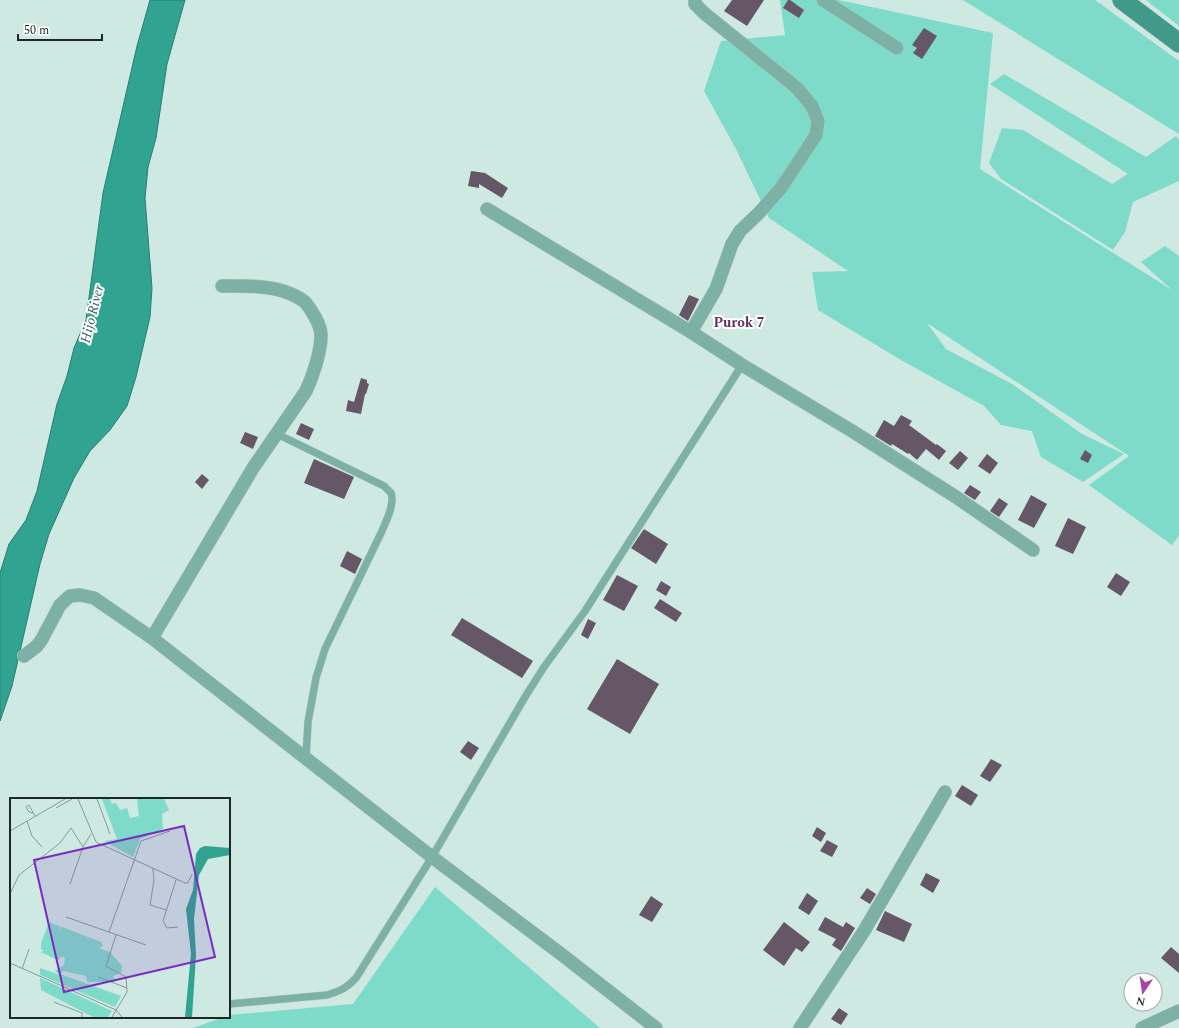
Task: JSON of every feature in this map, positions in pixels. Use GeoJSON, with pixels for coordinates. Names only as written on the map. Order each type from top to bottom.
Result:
{"type":"FeatureCollection","features":[{"type":"Feature","properties":{"kind":"main road"},"geometry":{"type":"LineString","coordinates":[[1122,0],[1179,43]]}},
{"type":"Feature","properties":{"kind":"street"},"geometry":{"type":"LineString","coordinates":[[691,332],[716,289],[732,244],[740,232],[781,188],[816,135],[818,121],[812,106],[797,88],[704,13],[695,4],[695,0]]}},
{"type":"Feature","properties":{"kind":"street"},"geometry":{"type":"LineString","coordinates":[[823,0],[897,48]]}},
{"type":"Feature","properties":{"kind":"street"},"geometry":{"type":"LineString","coordinates":[[487,209],[852,431],[956,497],[1033,550]]}},
{"type":"Feature","properties":{"kind":"street"},"geometry":{"type":"LineString","coordinates":[[152,638],[253,468],[306,391],[312,377],[321,334],[317,321],[304,301],[284,291],[265,287],[222,286]]}},
{"type":"Feature","properties":{"kind":"street"},"geometry":{"type":"LineString","coordinates":[[24,656],[42,640],[60,605],[70,596],[80,595],[94,598],[152,638],[432,857],[562,954],[656,1028]]}},
{"type":"Feature","properties":{"kind":"street"},"geometry":{"type":"LineString","coordinates":[[800,1028],[864,932],[945,792]]}},
{"type":"Feature","properties":{"kind":"street"},"geometry":{"type":"LineString","coordinates":[[1142,1028],[1179,1011]]}},
{"type":"Feature","properties":{"kind":"lane"},"geometry":{"type":"LineString","coordinates":[[230,1004],[328,995],[348,987],[356,978],[432,857],[525,697],[544,667],[585,611],[742,365]]}},
{"type":"Feature","properties":{"kind":"lane"},"geometry":{"type":"LineString","coordinates":[[277,434],[384,486],[390,493],[392,502],[377,543],[325,649],[318,670],[311,702],[306,758]]}},
{"type":"Feature","properties":{"kind":"shaded area"},"geometry":{"type":"Polygon","coordinates":[[[780,0],[839,0],[993,33],[980,169],[1172,290],[1141,262],[1165,246],[1179,256],[1179,535],[1172,545],[1089,485],[1129,456],[927,323],[946,349],[1012,384],[1082,434],[1124,454],[1083,482],[1041,457],[1032,431],[1001,425],[984,406],[901,360],[818,310],[812,272],[848,271],[769,218],[736,149],[704,91],[721,41],[785,35],[780,0]]]}},
{"type":"Feature","properties":{"kind":"shaded area"},"geometry":{"type":"Polygon","coordinates":[[[963,0],[1095,0],[1179,61],[1179,134],[963,0]]]}},
{"type":"Feature","properties":{"kind":"shaded area"},"geometry":{"type":"Polygon","coordinates":[[[1146,0],[1179,0],[1179,26],[1146,0]]]}},
{"type":"Feature","properties":{"kind":"shaded area"},"geometry":{"type":"Polygon","coordinates":[[[1004,74],[1146,157],[1176,136],[1179,140],[1179,181],[1133,202],[1125,232],[1113,250],[1001,179],[989,163],[1002,128],[1023,130],[1112,184],[1128,174],[990,84],[1004,74]]]}},
{"type":"Feature","properties":{"kind":"shaded area"},"geometry":{"type":"Polygon","coordinates":[[[435,887],[600,1028],[193,1028],[221,1018],[230,1018],[230,1015],[353,1004],[435,887]]]}},
{"type":"Feature","properties":{"kind":"water","name":"Hijo River"},"geometry":{"type":"Polygon","coordinates":[[[150,0],[185,0],[167,64],[156,138],[148,167],[145,198],[152,288],[150,317],[136,377],[127,406],[110,430],[90,451],[74,478],[49,534],[40,564],[12,686],[0,721],[0,573],[9,544],[26,520],[37,491],[57,404],[67,376],[74,348],[86,320],[103,193],[137,46],[150,0]]]}},
{"type":"Feature","properties":{"kind":"building"},"geometry":{"type":"Polygon","coordinates":[[[732,0],[764,0],[747,26],[724,11],[732,0]]]}},
{"type":"Feature","properties":{"kind":"building"},"geometry":{"type":"Polygon","coordinates":[[[788,0],[804,10],[799,18],[783,8],[788,0]]]}},
{"type":"Feature","properties":{"kind":"building"},"geometry":{"type":"Polygon","coordinates":[[[924,28],[937,36],[922,59],[913,53],[917,48],[912,45],[924,28]]]}},
{"type":"Feature","properties":{"kind":"building"},"geometry":{"type":"Polygon","coordinates":[[[471,171],[485,173],[508,188],[502,198],[479,184],[479,188],[468,186],[471,171]]]}},
{"type":"Feature","properties":{"kind":"building"},"geometry":{"type":"Polygon","coordinates":[[[689,295],[699,299],[688,321],[679,315],[689,295]]]}},
{"type":"Feature","properties":{"kind":"building"},"geometry":{"type":"Polygon","coordinates":[[[361,378],[367,380],[367,383],[369,384],[365,394],[361,414],[346,411],[348,400],[354,402],[361,378]]]}},
{"type":"Feature","properties":{"kind":"building"},"geometry":{"type":"Polygon","coordinates":[[[901,415],[912,421],[909,425],[946,451],[939,460],[926,449],[917,460],[909,453],[908,454],[892,444],[891,446],[875,436],[884,420],[894,426],[901,415]]]}},
{"type":"Feature","properties":{"kind":"building"},"geometry":{"type":"Polygon","coordinates":[[[301,423],[314,429],[309,440],[296,434],[301,423]]]}},
{"type":"Feature","properties":{"kind":"building"},"geometry":{"type":"Polygon","coordinates":[[[245,432],[258,437],[253,449],[240,443],[245,432]]]}},
{"type":"Feature","properties":{"kind":"building"},"geometry":{"type":"Polygon","coordinates":[[[1085,450],[1092,455],[1088,463],[1080,459],[1085,450]]]}},
{"type":"Feature","properties":{"kind":"building"},"geometry":{"type":"Polygon","coordinates":[[[960,451],[968,458],[958,470],[949,463],[960,451]]]}},
{"type":"Feature","properties":{"kind":"building"},"geometry":{"type":"Polygon","coordinates":[[[987,454],[998,463],[990,474],[978,466],[987,454]]]}},
{"type":"Feature","properties":{"kind":"building"},"geometry":{"type":"Polygon","coordinates":[[[314,459],[354,477],[344,499],[304,483],[314,459]]]}},
{"type":"Feature","properties":{"kind":"building"},"geometry":{"type":"Polygon","coordinates":[[[202,474],[209,480],[202,489],[195,482],[202,474]]]}},
{"type":"Feature","properties":{"kind":"building"},"geometry":{"type":"Polygon","coordinates":[[[970,485],[981,492],[975,500],[964,493],[970,485]]]}},
{"type":"Feature","properties":{"kind":"building"},"geometry":{"type":"Polygon","coordinates":[[[1031,495],[1047,504],[1034,528],[1018,520],[1031,495]]]}},
{"type":"Feature","properties":{"kind":"building"},"geometry":{"type":"Polygon","coordinates":[[[999,498],[1008,504],[999,517],[990,511],[999,498]]]}},
{"type":"Feature","properties":{"kind":"building"},"geometry":{"type":"Polygon","coordinates":[[[1068,518],[1086,527],[1073,554],[1055,546],[1068,518]]]}},
{"type":"Feature","properties":{"kind":"building"},"geometry":{"type":"Polygon","coordinates":[[[644,529],[668,544],[656,564],[631,548],[644,529]]]}},
{"type":"Feature","properties":{"kind":"building"},"geometry":{"type":"Polygon","coordinates":[[[347,551],[362,559],[355,574],[340,566],[347,551]]]}},
{"type":"Feature","properties":{"kind":"building"},"geometry":{"type":"Polygon","coordinates":[[[1116,573],[1130,582],[1121,596],[1107,587],[1116,573]]]}},
{"type":"Feature","properties":{"kind":"building"},"geometry":{"type":"Polygon","coordinates":[[[617,575],[638,586],[624,611],[603,600],[617,575]]]}},
{"type":"Feature","properties":{"kind":"building"},"geometry":{"type":"Polygon","coordinates":[[[661,581],[671,587],[666,596],[656,590],[661,581]]]}},
{"type":"Feature","properties":{"kind":"building"},"geometry":{"type":"Polygon","coordinates":[[[660,599],[682,613],[676,622],[654,608],[660,599]]]}},
{"type":"Feature","properties":{"kind":"building"},"geometry":{"type":"Polygon","coordinates":[[[462,618],[533,661],[522,678],[451,635],[462,618]]]}},
{"type":"Feature","properties":{"kind":"building"},"geometry":{"type":"Polygon","coordinates":[[[588,619],[596,623],[588,639],[581,635],[588,619]]]}},
{"type":"Feature","properties":{"kind":"building"},"geometry":{"type":"Polygon","coordinates":[[[617,659],[659,684],[630,734],[587,709],[617,659]]]}},
{"type":"Feature","properties":{"kind":"building"},"geometry":{"type":"Polygon","coordinates":[[[468,741],[479,748],[471,760],[460,752],[468,741]]]}},
{"type":"Feature","properties":{"kind":"building"},"geometry":{"type":"Polygon","coordinates":[[[991,759],[1002,765],[990,782],[980,776],[991,759]]]}},
{"type":"Feature","properties":{"kind":"building"},"geometry":{"type":"Polygon","coordinates":[[[962,785],[978,795],[971,806],[955,796],[962,785]]]}},
{"type":"Feature","properties":{"kind":"building"},"geometry":{"type":"Polygon","coordinates":[[[817,827],[826,833],[821,842],[812,836],[817,827]]]}},
{"type":"Feature","properties":{"kind":"building"},"geometry":{"type":"Polygon","coordinates":[[[827,840],[838,846],[832,857],[820,851],[827,840]]]}},
{"type":"Feature","properties":{"kind":"building"},"geometry":{"type":"Polygon","coordinates":[[[926,873],[940,880],[933,893],[920,885],[926,873]]]}},
{"type":"Feature","properties":{"kind":"building"},"geometry":{"type":"Polygon","coordinates":[[[867,888],[876,894],[870,904],[860,898],[867,888]]]}},
{"type":"Feature","properties":{"kind":"building"},"geometry":{"type":"Polygon","coordinates":[[[807,893],[818,901],[809,915],[798,908],[807,893]]]}},
{"type":"Feature","properties":{"kind":"building"},"geometry":{"type":"Polygon","coordinates":[[[651,896],[663,904],[652,922],[639,915],[651,896]]]}},
{"type":"Feature","properties":{"kind":"building"},"geometry":{"type":"Polygon","coordinates":[[[885,911],[912,924],[904,942],[876,930],[885,911]]]}},
{"type":"Feature","properties":{"kind":"building"},"geometry":{"type":"Polygon","coordinates":[[[825,917],[843,927],[846,922],[855,928],[841,951],[832,945],[836,939],[818,930],[825,917]]]}},
{"type":"Feature","properties":{"kind":"building"},"geometry":{"type":"Polygon","coordinates":[[[784,922],[810,942],[802,952],[796,948],[784,966],[763,950],[784,922]]]}},
{"type":"Feature","properties":{"kind":"building"},"geometry":{"type":"Polygon","coordinates":[[[1171,947],[1179,954],[1179,973],[1161,958],[1171,947]]]}},
{"type":"Feature","properties":{"kind":"building"},"geometry":{"type":"Polygon","coordinates":[[[839,1008],[848,1014],[841,1025],[831,1019],[839,1008]]]}},
{"type":"Feature","properties":{"kind":"district","name":"Purok 7"},"geometry":{"type":"Point","coordinates":[739,322]}}]}
